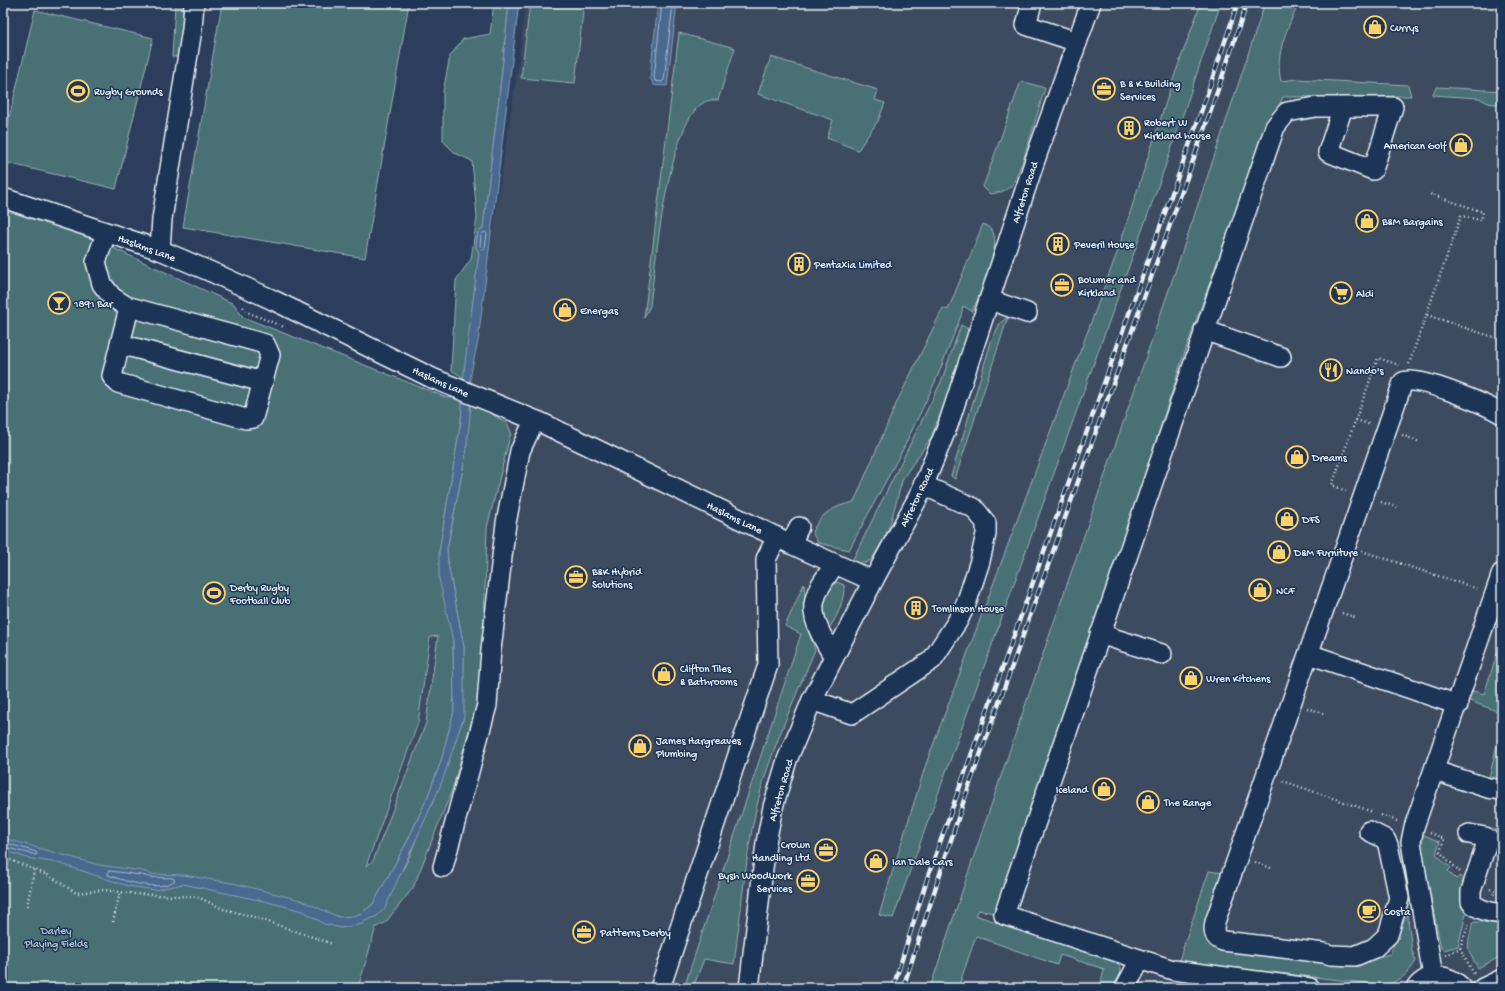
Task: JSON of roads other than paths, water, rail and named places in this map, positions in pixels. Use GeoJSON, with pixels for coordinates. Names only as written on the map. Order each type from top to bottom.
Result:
{"type":"FeatureCollection","features":[{"type":"Feature","properties":{"kind":"street"},"geometry":{"type":"LineString","coordinates":[[160,250],[162,219],[192,29],[194,3]]}},
{"type":"Feature","properties":{"kind":"street"},"geometry":{"type":"LineString","coordinates":[[1032,3],[1026,25],[1077,42]]}},
{"type":"Feature","properties":{"kind":"street","name":"Alfreton Road"},"geometry":{"type":"LineString","coordinates":[[749,988],[766,843],[773,807],[787,760],[812,700],[923,485],[948,425],[1035,160],[1091,3]]}},
{"type":"Feature","properties":{"kind":"street"},"geometry":{"type":"LineString","coordinates":[[1310,988],[1278,986],[1173,970],[1004,915],[1275,127],[1287,112],[1316,107],[1343,107]]}},
{"type":"Feature","properties":{"kind":"street","name":"Haslams Lane"},"geometry":{"type":"LineString","coordinates":[[3,198],[160,250],[273,300],[432,378],[534,421],[873,581]]}},
{"type":"Feature","properties":{"kind":"street"},"geometry":{"type":"LineString","coordinates":[[106,233],[96,262],[102,284],[112,296],[129,308],[265,344],[270,355],[253,418],[246,419],[118,383],[112,376],[129,308]]}},
{"type":"Feature","properties":{"kind":"street"},"geometry":{"type":"LineString","coordinates":[[990,300],[1027,313]]}},
{"type":"Feature","properties":{"kind":"street"},"geometry":{"type":"LineString","coordinates":[[1204,330],[1281,357]]}},
{"type":"Feature","properties":{"kind":"street"},"geometry":{"type":"LineString","coordinates":[[120,344],[263,382]]}},
{"type":"Feature","properties":{"kind":"street"},"geometry":{"type":"LineString","coordinates":[[1369,831],[1385,839],[1388,845],[1399,898],[1388,935],[1374,948],[1355,956],[1332,955],[1223,940],[1215,935],[1215,922],[1402,382],[1409,380],[1422,382],[1475,400],[1502,414]]}},
{"type":"Feature","properties":{"kind":"street"},"geometry":{"type":"LineString","coordinates":[[443,867],[487,704],[491,650],[506,523],[520,451],[534,421]]}},
{"type":"Feature","properties":{"kind":"street"},"geometry":{"type":"LineString","coordinates":[[812,700],[852,714],[932,660],[957,622],[966,604],[980,561],[986,534],[986,523],[974,508],[923,485]]}},
{"type":"Feature","properties":{"kind":"street"},"geometry":{"type":"LineString","coordinates":[[660,988],[768,665],[766,559],[799,527]]}},
{"type":"Feature","properties":{"kind":"street"},"geometry":{"type":"LineString","coordinates":[[834,657],[823,638],[815,616],[814,600],[823,582],[835,564]]}},
{"type":"Feature","properties":{"kind":"street"},"geometry":{"type":"LineString","coordinates":[[1502,573],[1458,705],[1414,827],[1411,842],[1432,969],[1442,976],[1473,984],[1502,979]]}},
{"type":"Feature","properties":{"kind":"street"},"geometry":{"type":"LineString","coordinates":[[1100,634],[1162,654]]}},
{"type":"Feature","properties":{"kind":"street"},"geometry":{"type":"LineString","coordinates":[[1309,654],[1458,705]]}},
{"type":"Feature","properties":{"kind":"street"},"geometry":{"type":"LineString","coordinates":[[1434,771],[1495,789]]}},
{"type":"Feature","properties":{"kind":"street"},"geometry":{"type":"LineString","coordinates":[[1469,834],[1485,836],[1488,839],[1483,859],[1471,891],[1471,902],[1474,905],[1488,911],[1502,913]]}},
{"type":"Feature","properties":{"kind":"street"},"geometry":{"type":"LineString","coordinates":[[1125,988],[1140,960]]}},
{"type":"Feature","properties":{"kind":"street"},"geometry":{"type":"LineString","coordinates":[[1416,988],[1432,969]]}},
{"type":"Feature","properties":{"kind":"water"},"geometry":{"type":"Polygon","coordinates":[[[509,3],[519,3],[478,341],[471,373],[470,417],[466,453],[447,549],[448,564],[464,647],[464,716],[442,782],[385,908],[377,916],[363,922],[363,924],[341,928],[324,924],[303,911],[268,902],[183,884],[155,890],[128,886],[58,863],[27,858],[3,850],[3,838],[99,865],[143,871],[150,874],[184,875],[237,884],[300,900],[339,917],[353,916],[362,913],[373,904],[407,842],[428,796],[441,761],[454,711],[453,641],[439,579],[439,552],[461,421],[464,371],[479,253],[476,247],[478,232],[483,228],[509,3]]]}},
{"type":"Feature","properties":{"kind":"water"},"geometry":{"type":"Polygon","coordinates":[[[658,3],[677,3],[667,86],[654,85],[650,78],[658,3]]]}},
{"type":"Feature","properties":{"kind":"railway"},"geometry":{"type":"LineString","coordinates":[[893,988],[928,876],[1201,112],[1238,3]]}},
{"type":"Feature","properties":{"kind":"railway"},"geometry":{"type":"LineString","coordinates":[[903,988],[963,803],[1210,113],[1247,3]]}},
{"type":"Feature","properties":{"kind":"place","name":"Currys"},"geometry":{"type":"Point","coordinates":[1375,27]}},
{"type":"Feature","properties":{"kind":"place","name":"B & K Building Services"},"geometry":{"type":"Point","coordinates":[1104,89]}},
{"type":"Feature","properties":{"kind":"place","name":"Rugby Grounds"},"geometry":{"type":"Point","coordinates":[78,91]}},
{"type":"Feature","properties":{"kind":"place","name":"Robert W Kirkland house"},"geometry":{"type":"Point","coordinates":[1129,128]}},
{"type":"Feature","properties":{"kind":"place","name":"American Golf"},"geometry":{"type":"Point","coordinates":[1461,145]}},
{"type":"Feature","properties":{"kind":"place","name":"B&M Bargains"},"geometry":{"type":"Point","coordinates":[1367,221]}},
{"type":"Feature","properties":{"kind":"place","name":"Peveril House"},"geometry":{"type":"Point","coordinates":[1058,244]}},
{"type":"Feature","properties":{"kind":"place","name":"Pentaxia Limited"},"geometry":{"type":"Point","coordinates":[799,264]}},
{"type":"Feature","properties":{"kind":"place","name":"Bowmer and Kirkland"},"geometry":{"type":"Point","coordinates":[1062,285]}},
{"type":"Feature","properties":{"kind":"place","name":"Aldi"},"geometry":{"type":"Point","coordinates":[1341,293]}},
{"type":"Feature","properties":{"kind":"place","name":"1891 Bar"},"geometry":{"type":"Point","coordinates":[59,303]}},
{"type":"Feature","properties":{"kind":"place","name":"Energas"},"geometry":{"type":"Point","coordinates":[565,310]}},
{"type":"Feature","properties":{"kind":"place","name":"Nando's"},"geometry":{"type":"Point","coordinates":[1331,370]}},
{"type":"Feature","properties":{"kind":"place","name":"Dreams"},"geometry":{"type":"Point","coordinates":[1297,457]}},
{"type":"Feature","properties":{"kind":"place","name":"DFS"},"geometry":{"type":"Point","coordinates":[1287,519]}},
{"type":"Feature","properties":{"kind":"place","name":"D&M Furniture"},"geometry":{"type":"Point","coordinates":[1279,552]}},
{"type":"Feature","properties":{"kind":"place","name":"B&K Hybrid Solutions"},"geometry":{"type":"Point","coordinates":[576,577]}},
{"type":"Feature","properties":{"kind":"place","name":"NCF"},"geometry":{"type":"Point","coordinates":[1260,590]}},
{"type":"Feature","properties":{"kind":"place","name":"Derby Rugby Football Club"},"geometry":{"type":"Point","coordinates":[214,593]}},
{"type":"Feature","properties":{"kind":"place","name":"Tomlinson House"},"geometry":{"type":"Point","coordinates":[916,608]}},
{"type":"Feature","properties":{"kind":"place","name":"Clifton Tiles & Bathrooms"},"geometry":{"type":"Point","coordinates":[664,674]}},
{"type":"Feature","properties":{"kind":"place","name":"Wren Kitchens"},"geometry":{"type":"Point","coordinates":[1191,678]}},
{"type":"Feature","properties":{"kind":"place","name":"James Hargreaves Plumbing"},"geometry":{"type":"Point","coordinates":[640,746]}},
{"type":"Feature","properties":{"kind":"place","name":"Iceland"},"geometry":{"type":"Point","coordinates":[1104,789]}},
{"type":"Feature","properties":{"kind":"place","name":"The Range"},"geometry":{"type":"Point","coordinates":[1148,802]}},
{"type":"Feature","properties":{"kind":"place","name":"Crown Handling Ltd"},"geometry":{"type":"Point","coordinates":[826,850]}},
{"type":"Feature","properties":{"kind":"place","name":"Ian Dale Cars"},"geometry":{"type":"Point","coordinates":[876,861]}},
{"type":"Feature","properties":{"kind":"place","name":"Bysh Woodwork Services"},"geometry":{"type":"Point","coordinates":[808,881]}},
{"type":"Feature","properties":{"kind":"place","name":"Costa"},"geometry":{"type":"Point","coordinates":[1369,911]}},
{"type":"Feature","properties":{"kind":"place","name":"Patterns Derby"},"geometry":{"type":"Point","coordinates":[584,932]}},
{"type":"Feature","properties":{"kind":"park label","name":"Darley Playing Fields"},"geometry":{"type":"Point","coordinates":[56,936]}}]}
